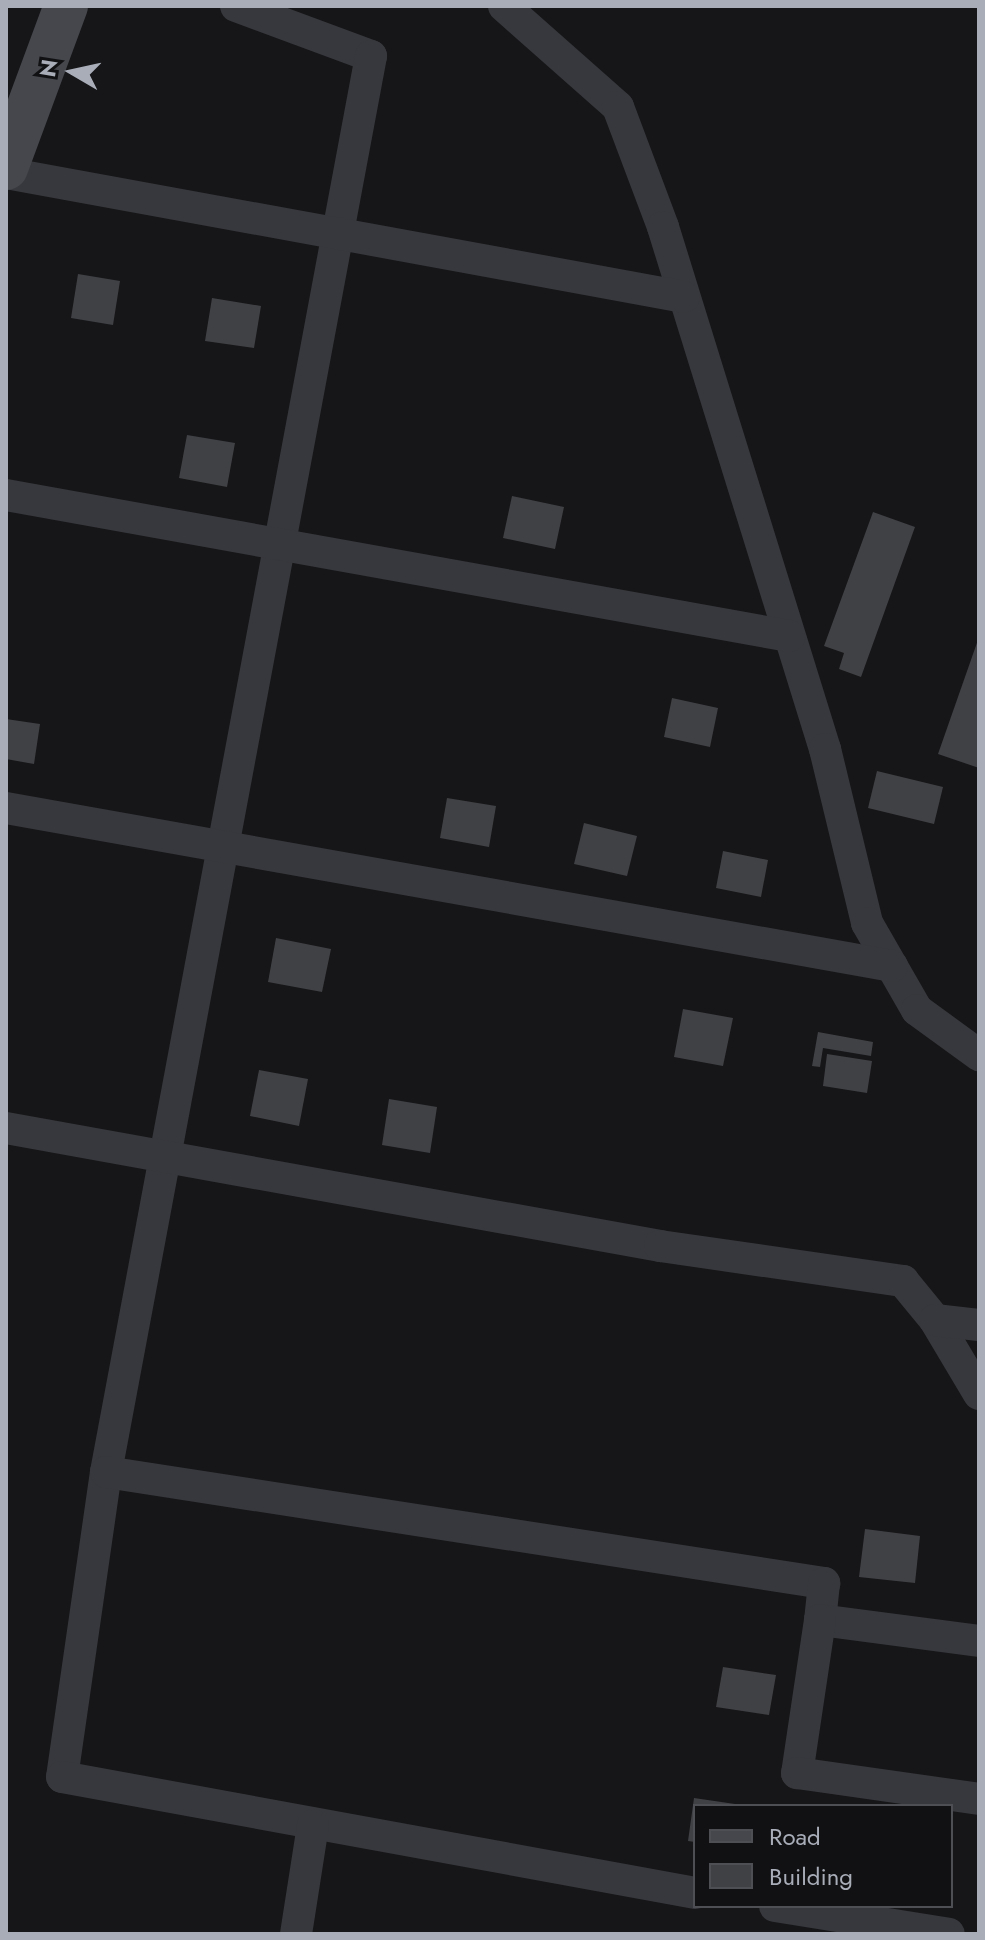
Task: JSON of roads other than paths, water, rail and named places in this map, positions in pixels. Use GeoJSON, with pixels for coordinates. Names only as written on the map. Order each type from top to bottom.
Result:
{"type":"FeatureCollection","features":[{"type":"Feature","properties":{"kind":"street"},"geometry":{"type":"LineString","coordinates":[[66,6],[6,170],[684,297]]}},
{"type":"Feature","properties":{"kind":"street"},"geometry":{"type":"LineString","coordinates":[[236,6],[371,56],[106,1472],[62,1777],[693,1893]]}},
{"type":"Feature","properties":{"kind":"street"},"geometry":{"type":"LineString","coordinates":[[504,6],[618,107],[684,297],[825,749],[867,923],[917,1010],[979,1055]]}},
{"type":"Feature","properties":{"kind":"street"},"geometry":{"type":"LineString","coordinates":[[6,495],[789,636]]}},
{"type":"Feature","properties":{"kind":"street"},"geometry":{"type":"LineString","coordinates":[[6,808],[892,966]]}},
{"type":"Feature","properties":{"kind":"street"},"geometry":{"type":"LineString","coordinates":[[6,1128],[660,1246],[903,1281],[935,1320],[979,1394]]}},
{"type":"Feature","properties":{"kind":"street"},"geometry":{"type":"LineString","coordinates":[[935,1320],[979,1325]]}},
{"type":"Feature","properties":{"kind":"street"},"geometry":{"type":"LineString","coordinates":[[106,1472],[824,1583],[797,1773],[979,1799]]}},
{"type":"Feature","properties":{"kind":"street"},"geometry":{"type":"LineString","coordinates":[[820,1620],[979,1641]]}},
{"type":"Feature","properties":{"kind":"street"},"geometry":{"type":"LineString","coordinates":[[296,1934],[313,1825]]}},
{"type":"Feature","properties":{"kind":"street"},"geometry":{"type":"LineString","coordinates":[[787,1908],[949,1934]]}}]}
